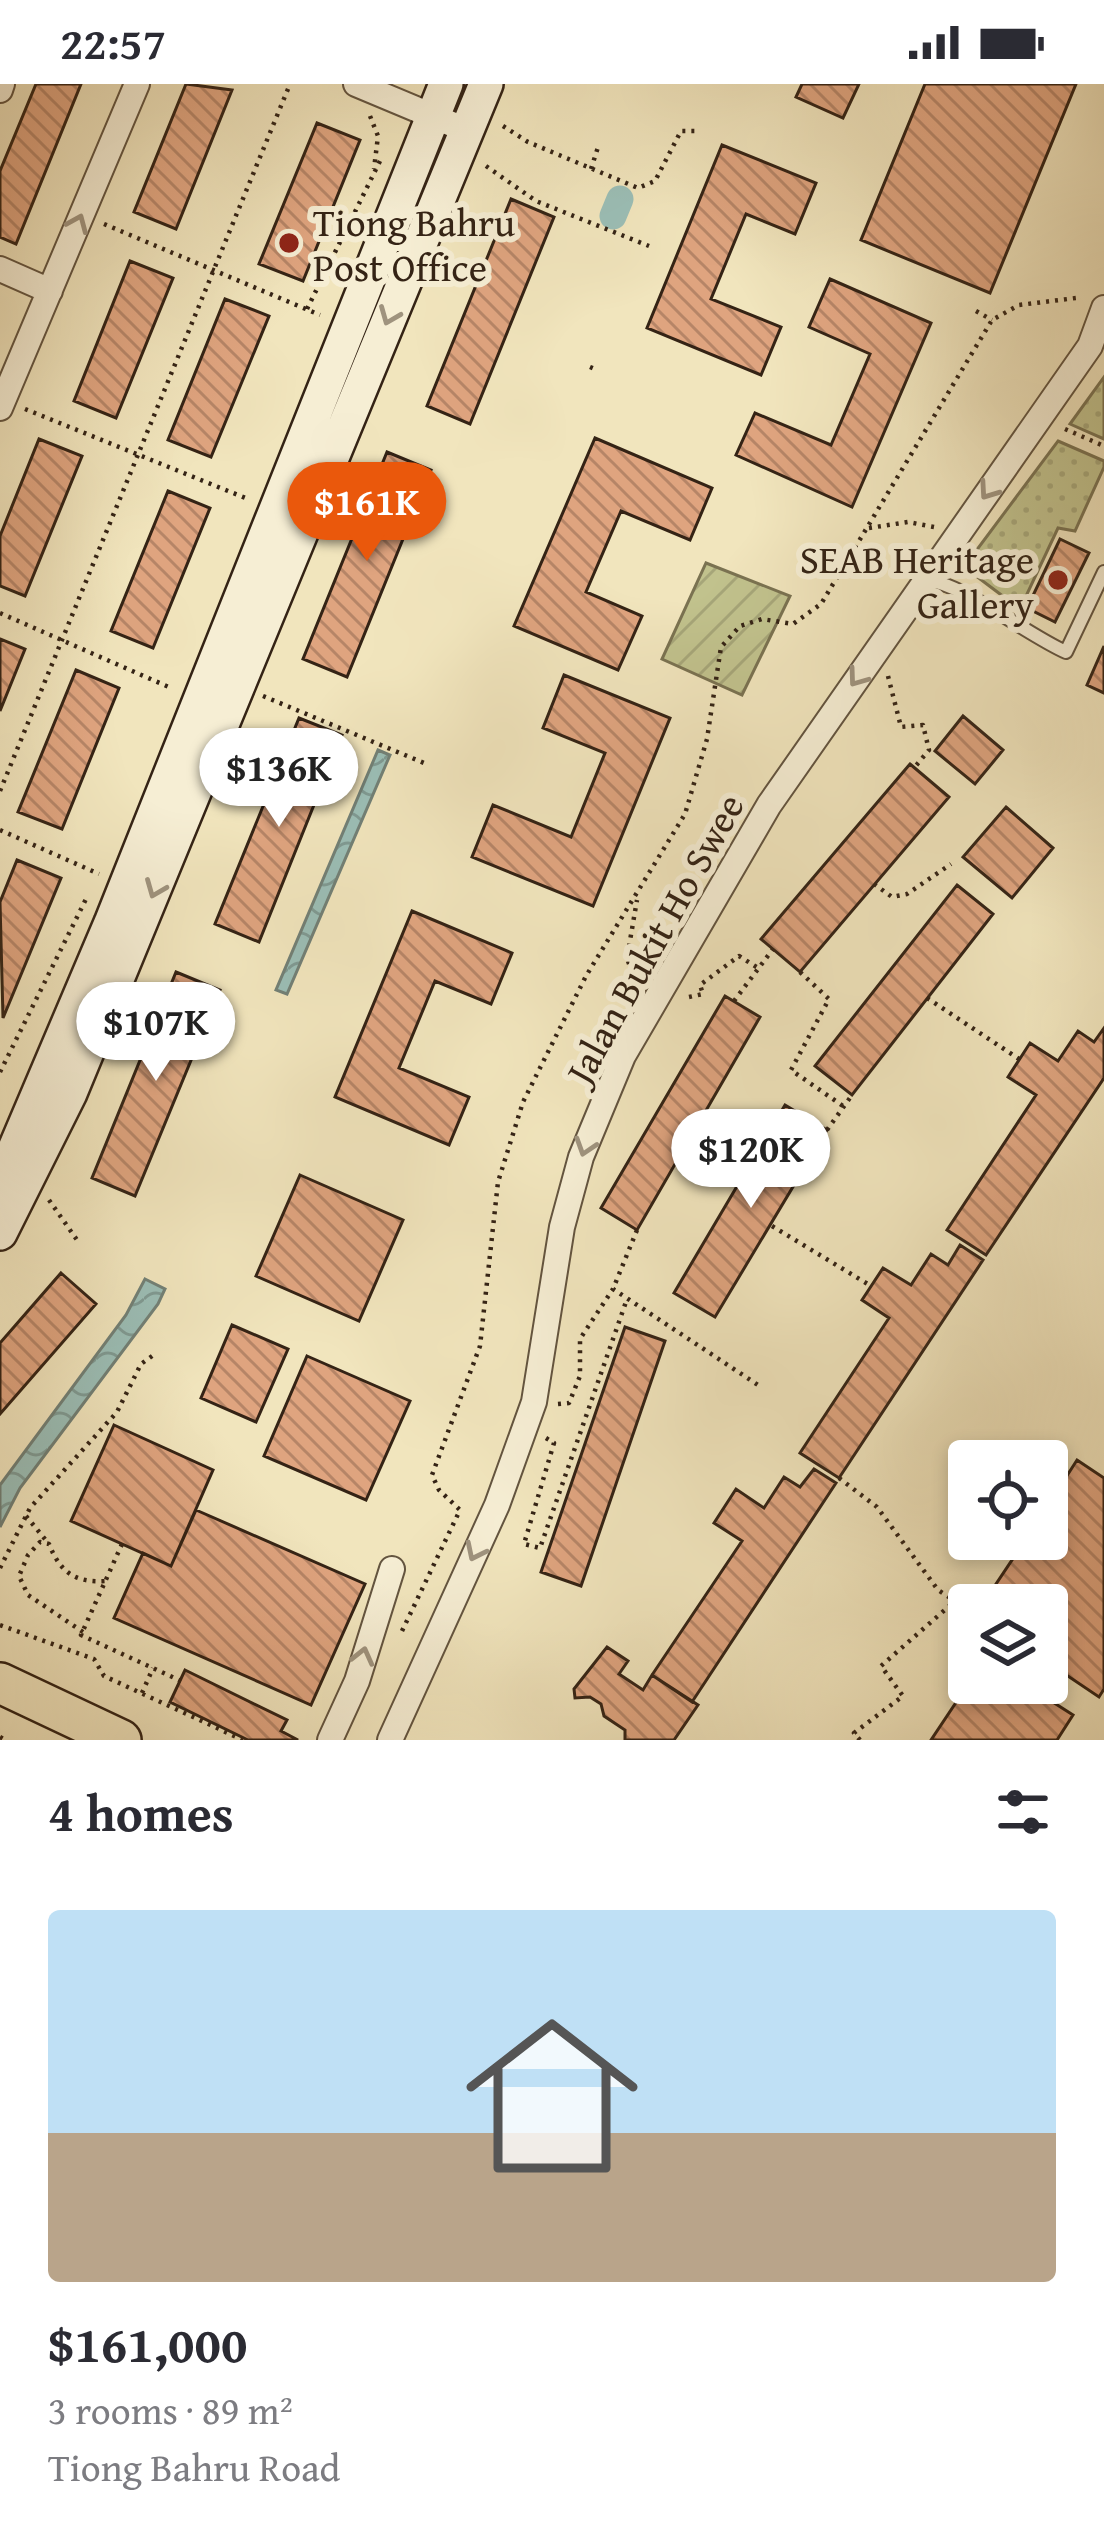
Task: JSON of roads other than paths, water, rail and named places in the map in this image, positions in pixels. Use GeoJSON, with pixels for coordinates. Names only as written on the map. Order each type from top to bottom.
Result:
{"type":"FeatureCollection","features":[{"type":"Feature","properties":{"kind":"main road"},"geometry":{"type":"LineString","coordinates":[[0,1184],[125,886],[446,84]]}},
{"type":"Feature","properties":{"kind":"main road"},"geometry":{"type":"LineString","coordinates":[[0,1233],[70,1093],[238,686],[481,137],[486,84]]}},
{"type":"Feature","properties":{"kind":"main road"},"geometry":{"type":"LineString","coordinates":[[0,1683],[121,1740]]}},
{"type":"Feature","properties":{"kind":"street"},"geometry":{"type":"LineString","coordinates":[[2,404],[137,84]]}},
{"type":"Feature","properties":{"kind":"street"},"geometry":{"type":"LineString","coordinates":[[360,92],[481,137]]}},
{"type":"Feature","properties":{"kind":"street"},"geometry":{"type":"LineString","coordinates":[[0,268],[50,291]]}},
{"type":"Feature","properties":{"kind":"street","name":"Jalan Bukit Ho Swee"},"geometry":{"type":"LineString","coordinates":[[392,1735],[497,1505],[534,1402],[562,1227],[599,1106],[769,805],[1090,346],[1104,308]]}},
{"type":"Feature","properties":{"kind":"street"},"geometry":{"type":"LineString","coordinates":[[330,1740],[357,1682],[392,1569]]}},
{"type":"Feature","properties":{"kind":"lane"},"geometry":{"type":"LineString","coordinates":[[925,580],[946,581],[1025,633],[1066,652],[1104,572]]}},
{"type":"Feature","properties":{"kind":"water"},"geometry":{"type":"Polygon","coordinates":[[[378,750],[390,755],[287,994],[276,990],[378,750]]]}},
{"type":"Feature","properties":{"kind":"water"},"geometry":{"type":"Polygon","coordinates":[[[145,1279],[165,1289],[158,1304],[20,1488],[0,1527],[0,1485],[126,1315],[145,1279]]]}},
{"type":"Feature","properties":{"kind":"waterway"},"geometry":{"type":"LineString","coordinates":[[613,216],[620,199]]}},
{"type":"Feature","properties":{"kind":"place","name":"Tiong Bahru Post Office"},"geometry":{"type":"Point","coordinates":[289,243]}},
{"type":"Feature","properties":{"kind":"place","name":"SEAB Heritage Gallery"},"geometry":{"type":"Point","coordinates":[1058,580]}}]}
